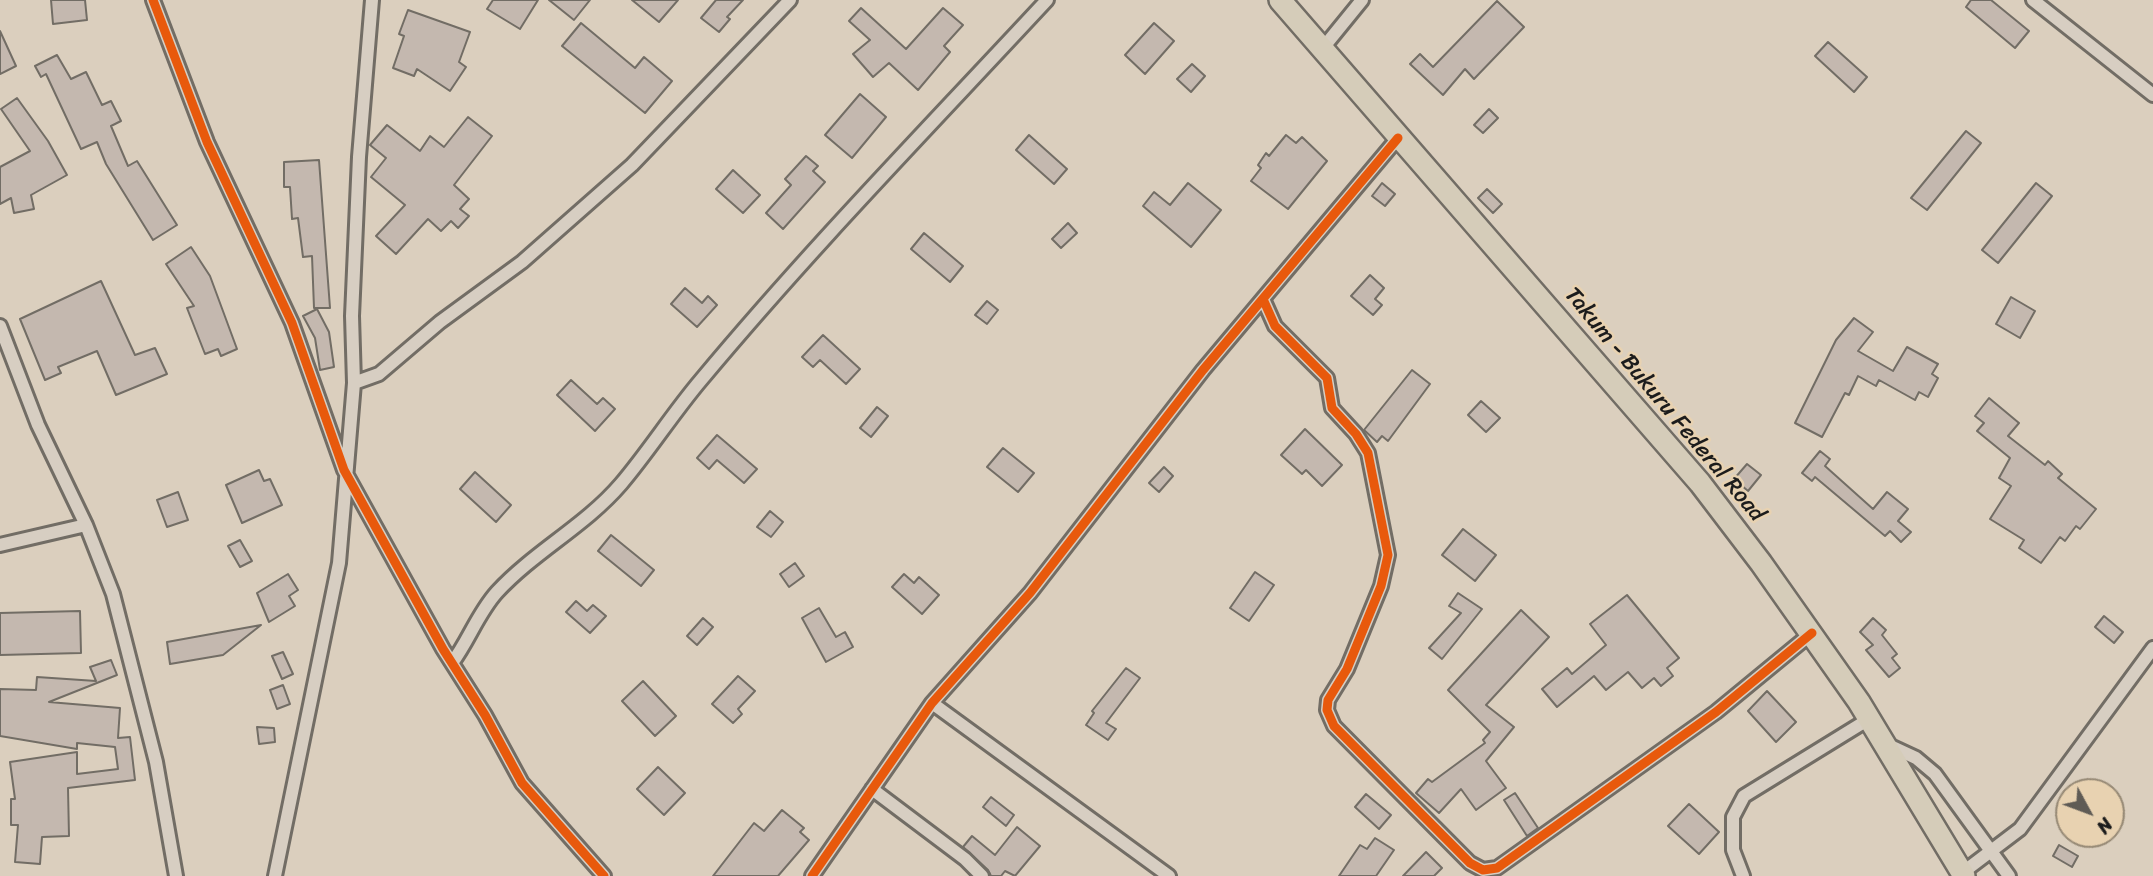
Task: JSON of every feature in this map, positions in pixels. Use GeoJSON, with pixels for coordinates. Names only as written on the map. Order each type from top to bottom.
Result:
{"type":"FeatureCollection","features":[{"type":"Feature","properties":{"kind":"main road","name":"Takum - Bukuru Federal Road"},"geometry":{"type":"LineString","coordinates":[[1280,0],[1700,483],[1812,634],[1869,719],[1963,874]]}},
{"type":"Feature","properties":{"kind":"street"},"geometry":{"type":"LineString","coordinates":[[153,0],[207,142],[292,323],[344,470],[522,783],[604,876]]}},
{"type":"Feature","properties":{"kind":"street"},"geometry":{"type":"LineString","coordinates":[[275,876],[339,563],[345,516],[344,470],[354,383],[352,316],[359,157],[372,0]]}},
{"type":"Feature","properties":{"kind":"street"},"geometry":{"type":"LineString","coordinates":[[354,383],[379,374],[400,359],[440,322],[522,262],[632,165],[790,0]]}},
{"type":"Feature","properties":{"kind":"street"},"geometry":{"type":"LineString","coordinates":[[452,663],[465,645],[479,615],[497,592],[548,545],[601,506],[700,381],[795,271],[1047,0]]}},
{"type":"Feature","properties":{"kind":"street"},"geometry":{"type":"LineString","coordinates":[[1323,48],[1362,0]]}},
{"type":"Feature","properties":{"kind":"street"},"geometry":{"type":"LineString","coordinates":[[2033,0],[2153,94]]}},
{"type":"Feature","properties":{"kind":"street"},"geometry":{"type":"LineString","coordinates":[[812,876],[932,703],[1030,593],[1203,370],[1398,138]]}},
{"type":"Feature","properties":{"kind":"street"},"geometry":{"type":"LineString","coordinates":[[1263,299],[1275,326],[1326,378],[1332,408],[1356,434],[1368,453],[1388,555],[1381,586],[1348,669],[1328,700],[1328,717],[1470,863],[1483,870],[1497,868],[1518,854],[1716,712],[1812,634]]}},
{"type":"Feature","properties":{"kind":"street"},"geometry":{"type":"LineString","coordinates":[[0,326],[38,425],[86,525],[113,594],[159,775],[176,876]]}},
{"type":"Feature","properties":{"kind":"street"},"geometry":{"type":"LineString","coordinates":[[0,545],[86,525]]}},
{"type":"Feature","properties":{"kind":"street"},"geometry":{"type":"LineString","coordinates":[[1963,874],[2020,829],[2153,648]]}},
{"type":"Feature","properties":{"kind":"street"},"geometry":{"type":"LineString","coordinates":[[932,703],[1169,876]]}},
{"type":"Feature","properties":{"kind":"street"},"geometry":{"type":"LineString","coordinates":[[1743,876],[1733,850],[1732,817],[1744,796],[1869,719]]}},
{"type":"Feature","properties":{"kind":"street"},"geometry":{"type":"LineString","coordinates":[[1884,744],[1916,758],[1935,774],[2009,876]]}},
{"type":"Feature","properties":{"kind":"street"},"geometry":{"type":"LineString","coordinates":[[872,789],[965,859],[982,876]]}},
{"type":"Feature","properties":{"kind":"building"},"geometry":{"type":"Polygon","coordinates":[[[51,0],[85,0],[87,20],[53,24],[51,0]]]}},
{"type":"Feature","properties":{"kind":"building"},"geometry":{"type":"Polygon","coordinates":[[[493,0],[538,0],[520,29],[487,9],[493,0]]]}},
{"type":"Feature","properties":{"kind":"building"},"geometry":{"type":"Polygon","coordinates":[[[549,0],[590,0],[574,20],[549,0]]]}},
{"type":"Feature","properties":{"kind":"building"},"geometry":{"type":"Polygon","coordinates":[[[632,0],[678,0],[659,22],[632,0]]]}},
{"type":"Feature","properties":{"kind":"building"},"geometry":{"type":"Polygon","coordinates":[[[716,0],[743,0],[727,17],[730,19],[719,32],[701,18],[716,0]]]}},
{"type":"Feature","properties":{"kind":"building"},"geometry":{"type":"Polygon","coordinates":[[[1971,0],[1991,0],[2029,31],[2015,48],[1966,7],[1971,0]]]}},
{"type":"Feature","properties":{"kind":"building"},"geometry":{"type":"Polygon","coordinates":[[[1497,1],[1524,27],[1474,79],[1465,69],[1443,95],[1410,64],[1420,54],[1433,67],[1497,1]]]}},
{"type":"Feature","properties":{"kind":"building"},"geometry":{"type":"Polygon","coordinates":[[[861,8],[906,49],[943,8],[963,25],[944,46],[950,52],[918,90],[889,63],[873,77],[853,54],[870,40],[849,21],[861,8]]]}},
{"type":"Feature","properties":{"kind":"building"},"geometry":{"type":"Polygon","coordinates":[[[408,10],[470,32],[459,62],[466,67],[450,91],[417,69],[414,76],[393,68],[404,36],[399,34],[408,10]]]}},
{"type":"Feature","properties":{"kind":"building"},"geometry":{"type":"Polygon","coordinates":[[[581,23],[635,68],[644,57],[672,81],[645,113],[562,46],[581,23]]]}},
{"type":"Feature","properties":{"kind":"building"},"geometry":{"type":"Polygon","coordinates":[[[1154,23],[1174,41],[1145,74],[1125,55],[1154,23]]]}},
{"type":"Feature","properties":{"kind":"building"},"geometry":{"type":"Polygon","coordinates":[[[0,31],[16,66],[0,74],[0,31]]]}},
{"type":"Feature","properties":{"kind":"building"},"geometry":{"type":"Polygon","coordinates":[[[1828,42],[1867,77],[1854,92],[1815,56],[1828,42]]]}},
{"type":"Feature","properties":{"kind":"building"},"geometry":{"type":"Polygon","coordinates":[[[57,55],[71,79],[86,72],[102,105],[111,101],[121,121],[111,126],[128,166],[137,161],[177,225],[153,240],[106,164],[97,142],[81,149],[46,74],[41,77],[35,66],[57,55]]]}},
{"type":"Feature","properties":{"kind":"building"},"geometry":{"type":"Polygon","coordinates":[[[1192,64],[1205,76],[1191,92],[1177,79],[1192,64]]]}},
{"type":"Feature","properties":{"kind":"building"},"geometry":{"type":"Polygon","coordinates":[[[860,94],[886,117],[852,158],[825,135],[860,94]]]}},
{"type":"Feature","properties":{"kind":"building"},"geometry":{"type":"Polygon","coordinates":[[[17,98],[48,141],[67,175],[31,195],[34,209],[14,213],[11,198],[0,204],[0,167],[30,151],[1,109],[17,98]]]}},
{"type":"Feature","properties":{"kind":"building"},"geometry":{"type":"Polygon","coordinates":[[[1489,109],[1498,118],[1483,133],[1474,125],[1489,109]]]}},
{"type":"Feature","properties":{"kind":"building"},"geometry":{"type":"Polygon","coordinates":[[[468,117],[492,136],[454,185],[469,199],[460,209],[469,216],[458,228],[451,221],[441,231],[428,219],[396,254],[376,236],[405,205],[371,177],[386,158],[370,145],[387,125],[420,151],[430,136],[444,147],[468,117]]]}},
{"type":"Feature","properties":{"kind":"building"},"geometry":{"type":"Polygon","coordinates":[[[1966,131],[1981,143],[1927,210],[1911,198],[1966,131]]]}},
{"type":"Feature","properties":{"kind":"building"},"geometry":{"type":"Polygon","coordinates":[[[1029,135],[1067,169],[1054,184],[1016,150],[1029,135]]]}},
{"type":"Feature","properties":{"kind":"building"},"geometry":{"type":"Polygon","coordinates":[[[1286,135],[1296,143],[1302,137],[1327,161],[1288,209],[1251,181],[1261,168],[1258,165],[1266,153],[1269,156],[1286,135]]]}},
{"type":"Feature","properties":{"kind":"building"},"geometry":{"type":"Polygon","coordinates":[[[806,156],[818,166],[813,171],[825,182],[783,229],[766,213],[791,185],[785,179],[806,156]]]}},
{"type":"Feature","properties":{"kind":"building"},"geometry":{"type":"Polygon","coordinates":[[[319,160],[330,308],[314,308],[312,256],[303,257],[298,218],[292,219],[290,187],[284,187],[284,162],[319,160]]]}},
{"type":"Feature","properties":{"kind":"building"},"geometry":{"type":"Polygon","coordinates":[[[733,170],[760,195],[743,213],[716,189],[733,170]]]}},
{"type":"Feature","properties":{"kind":"building"},"geometry":{"type":"Polygon","coordinates":[[[1188,183],[1221,210],[1191,247],[1143,206],[1154,192],[1170,205],[1188,183]]]}},
{"type":"Feature","properties":{"kind":"building"},"geometry":{"type":"Polygon","coordinates":[[[1382,183],[1395,194],[1385,206],[1372,196],[1382,183]]]}},
{"type":"Feature","properties":{"kind":"building"},"geometry":{"type":"Polygon","coordinates":[[[2036,183],[2052,196],[1998,263],[1982,250],[2036,183]]]}},
{"type":"Feature","properties":{"kind":"building"},"geometry":{"type":"Polygon","coordinates":[[[1487,189],[1502,204],[1493,213],[1478,198],[1487,189]]]}},
{"type":"Feature","properties":{"kind":"building"},"geometry":{"type":"Polygon","coordinates":[[[1068,223],[1077,233],[1061,248],[1052,239],[1068,223]]]}},
{"type":"Feature","properties":{"kind":"building"},"geometry":{"type":"Polygon","coordinates":[[[924,233],[963,266],[950,282],[911,249],[924,233]]]}},
{"type":"Feature","properties":{"kind":"building"},"geometry":{"type":"Polygon","coordinates":[[[191,247],[210,276],[237,349],[221,356],[218,349],[205,354],[187,308],[194,306],[166,264],[191,247]]]}},
{"type":"Feature","properties":{"kind":"building"},"geometry":{"type":"Polygon","coordinates":[[[1370,275],[1384,288],[1375,299],[1382,305],[1373,315],[1351,296],[1370,275]]]}},
{"type":"Feature","properties":{"kind":"building"},"geometry":{"type":"Polygon","coordinates":[[[101,281],[135,355],[155,348],[167,374],[116,395],[97,351],[58,367],[61,373],[45,380],[20,319],[101,281]]]}},
{"type":"Feature","properties":{"kind":"building"},"geometry":{"type":"Polygon","coordinates":[[[685,288],[702,303],[708,296],[717,305],[697,327],[671,304],[685,288]]]}},
{"type":"Feature","properties":{"kind":"building"},"geometry":{"type":"Polygon","coordinates":[[[2011,297],[2035,311],[2020,338],[1996,324],[2011,297]]]}},
{"type":"Feature","properties":{"kind":"building"},"geometry":{"type":"Polygon","coordinates":[[[987,301],[998,310],[987,324],[975,315],[987,301]]]}},
{"type":"Feature","properties":{"kind":"building"},"geometry":{"type":"Polygon","coordinates":[[[317,309],[329,332],[334,367],[320,370],[315,338],[303,316],[317,309]]]}},
{"type":"Feature","properties":{"kind":"building"},"geometry":{"type":"Polygon","coordinates":[[[1854,318],[1873,332],[1858,351],[1893,371],[1907,347],[1938,364],[1932,374],[1938,378],[1928,397],[1919,392],[1915,400],[1879,380],[1876,386],[1858,376],[1849,395],[1845,393],[1822,437],[1795,423],[1836,340],[1854,318]]]}},
{"type":"Feature","properties":{"kind":"building"},"geometry":{"type":"Polygon","coordinates":[[[823,335],[860,369],[846,384],[820,360],[813,367],[802,357],[823,335]]]}},
{"type":"Feature","properties":{"kind":"building"},"geometry":{"type":"Polygon","coordinates":[[[1412,370],[1430,384],[1388,441],[1382,436],[1377,442],[1364,430],[1412,370]]]}},
{"type":"Feature","properties":{"kind":"building"},"geometry":{"type":"Polygon","coordinates":[[[571,380],[597,404],[603,398],[615,409],[595,431],[557,395],[571,380]]]}},
{"type":"Feature","properties":{"kind":"building"},"geometry":{"type":"Polygon","coordinates":[[[1989,398],[2019,423],[2008,436],[2045,465],[2048,461],[2062,474],[2058,478],[2096,509],[2080,529],[2076,526],[2065,541],[2060,537],[2041,563],[2019,548],[2024,540],[1990,519],[2011,486],[1999,478],[2010,458],[1977,431],[1984,423],[1975,416],[1989,398]]]}},
{"type":"Feature","properties":{"kind":"building"},"geometry":{"type":"Polygon","coordinates":[[[1481,401],[1500,418],[1486,432],[1468,415],[1481,401]]]}},
{"type":"Feature","properties":{"kind":"building"},"geometry":{"type":"Polygon","coordinates":[[[877,407],[888,416],[871,437],[860,428],[877,407]]]}},
{"type":"Feature","properties":{"kind":"building"},"geometry":{"type":"Polygon","coordinates":[[[1305,429],[1342,465],[1322,486],[1306,470],[1302,474],[1281,455],[1305,429]]]}},
{"type":"Feature","properties":{"kind":"building"},"geometry":{"type":"Polygon","coordinates":[[[717,435],[757,469],[744,483],[717,460],[709,469],[697,458],[717,435]]]}},
{"type":"Feature","properties":{"kind":"building"},"geometry":{"type":"Polygon","coordinates":[[[1003,448],[1034,473],[1018,492],[987,467],[1003,448]]]}},
{"type":"Feature","properties":{"kind":"building"},"geometry":{"type":"Polygon","coordinates":[[[1820,451],[1830,459],[1825,466],[1873,509],[1887,492],[1908,509],[1898,521],[1911,532],[1901,542],[1890,531],[1885,536],[1815,477],[1812,481],[1802,473],[1820,451]]]}},
{"type":"Feature","properties":{"kind":"building"},"geometry":{"type":"Polygon","coordinates":[[[1747,464],[1761,475],[1748,491],[1734,479],[1747,464]]]}},
{"type":"Feature","properties":{"kind":"building"},"geometry":{"type":"Polygon","coordinates":[[[1164,467],[1173,476],[1159,492],[1149,483],[1164,467]]]}},
{"type":"Feature","properties":{"kind":"building"},"geometry":{"type":"Polygon","coordinates":[[[259,470],[264,481],[270,479],[282,505],[242,523],[226,485],[259,470]]]}},
{"type":"Feature","properties":{"kind":"building"},"geometry":{"type":"Polygon","coordinates":[[[475,472],[511,505],[496,522],[460,489],[475,472]]]}},
{"type":"Feature","properties":{"kind":"building"},"geometry":{"type":"Polygon","coordinates":[[[178,492],[188,520],[167,527],[157,500],[178,492]]]}},
{"type":"Feature","properties":{"kind":"building"},"geometry":{"type":"Polygon","coordinates":[[[770,511],[783,522],[771,537],[757,527],[770,511]]]}},
{"type":"Feature","properties":{"kind":"building"},"geometry":{"type":"Polygon","coordinates":[[[1463,529],[1496,555],[1475,581],[1442,555],[1463,529]]]}},
{"type":"Feature","properties":{"kind":"building"},"geometry":{"type":"Polygon","coordinates":[[[611,535],[654,570],[641,586],[598,551],[611,535]]]}},
{"type":"Feature","properties":{"kind":"building"},"geometry":{"type":"Polygon","coordinates":[[[240,540],[252,561],[240,567],[228,546],[240,540]]]}},
{"type":"Feature","properties":{"kind":"building"},"geometry":{"type":"Polygon","coordinates":[[[795,563],[804,576],[789,587],[780,574],[795,563]]]}},
{"type":"Feature","properties":{"kind":"building"},"geometry":{"type":"Polygon","coordinates":[[[1255,572],[1274,585],[1249,621],[1230,608],[1255,572]]]}},
{"type":"Feature","properties":{"kind":"building"},"geometry":{"type":"Polygon","coordinates":[[[288,574],[298,590],[289,596],[295,606],[269,622],[257,593],[288,574]]]}},
{"type":"Feature","properties":{"kind":"building"},"geometry":{"type":"Polygon","coordinates":[[[904,574],[914,583],[919,577],[939,595],[922,614],[892,587],[904,574]]]}},
{"type":"Feature","properties":{"kind":"building"},"geometry":{"type":"Polygon","coordinates":[[[1458,593],[1482,609],[1442,659],[1429,648],[1461,613],[1449,606],[1458,593]]]}},
{"type":"Feature","properties":{"kind":"building"},"geometry":{"type":"Polygon","coordinates":[[[1627,595],[1679,658],[1667,668],[1673,676],[1661,686],[1654,678],[1642,688],[1628,672],[1606,690],[1594,676],[1557,707],[1542,689],[1567,668],[1572,674],[1606,645],[1590,624],[1627,595]]]}},
{"type":"Feature","properties":{"kind":"building"},"geometry":{"type":"Polygon","coordinates":[[[576,601],[587,611],[593,605],[606,616],[590,633],[566,612],[576,601]]]}},
{"type":"Feature","properties":{"kind":"building"},"geometry":{"type":"Polygon","coordinates":[[[819,608],[836,637],[845,632],[853,647],[826,662],[802,618],[819,608]]]}},
{"type":"Feature","properties":{"kind":"building"},"geometry":{"type":"Polygon","coordinates":[[[1521,610],[1549,637],[1486,705],[1514,727],[1486,761],[1506,788],[1476,810],[1461,789],[1439,813],[1416,793],[1428,779],[1432,782],[1485,743],[1483,740],[1490,732],[1448,690],[1521,610]]]}},
{"type":"Feature","properties":{"kind":"building"},"geometry":{"type":"Polygon","coordinates":[[[80,611],[81,653],[0,655],[0,613],[80,611]]]}},
{"type":"Feature","properties":{"kind":"building"},"geometry":{"type":"Polygon","coordinates":[[[2104,616],[2123,632],[2114,643],[2095,627],[2104,616]]]}},
{"type":"Feature","properties":{"kind":"building"},"geometry":{"type":"Polygon","coordinates":[[[703,618],[713,627],[697,645],[687,636],[703,618]]]}},
{"type":"Feature","properties":{"kind":"building"},"geometry":{"type":"Polygon","coordinates":[[[1873,618],[1886,630],[1882,635],[1897,654],[1892,658],[1900,668],[1889,677],[1866,650],[1873,645],[1860,632],[1873,618]]]}},
{"type":"Feature","properties":{"kind":"building"},"geometry":{"type":"Polygon","coordinates":[[[261,625],[223,655],[170,664],[167,642],[261,625]]]}},
{"type":"Feature","properties":{"kind":"building"},"geometry":{"type":"Polygon","coordinates":[[[283,652],[293,674],[282,679],[272,656],[283,652]]]}},
{"type":"Feature","properties":{"kind":"building"},"geometry":{"type":"Polygon","coordinates":[[[111,660],[117,675],[49,702],[120,708],[118,738],[130,737],[135,780],[68,788],[69,836],[42,837],[40,864],[15,862],[18,825],[11,825],[11,799],[15,799],[10,762],[77,752],[77,774],[118,769],[115,747],[77,743],[77,749],[0,736],[0,689],[36,690],[37,677],[96,681],[90,667],[111,660]]]}},
{"type":"Feature","properties":{"kind":"building"},"geometry":{"type":"Polygon","coordinates":[[[1126,668],[1140,678],[1106,723],[1116,729],[1108,740],[1086,725],[1094,713],[1092,711],[1126,668]]]}},
{"type":"Feature","properties":{"kind":"building"},"geometry":{"type":"Polygon","coordinates":[[[738,676],[755,691],[738,709],[742,714],[733,723],[712,704],[738,676]]]}},
{"type":"Feature","properties":{"kind":"building"},"geometry":{"type":"Polygon","coordinates":[[[643,681],[676,716],[655,736],[622,701],[643,681]]]}},
{"type":"Feature","properties":{"kind":"building"},"geometry":{"type":"Polygon","coordinates":[[[283,685],[290,704],[277,709],[270,690],[283,685]]]}},
{"type":"Feature","properties":{"kind":"building"},"geometry":{"type":"Polygon","coordinates":[[[1767,691],[1796,722],[1776,742],[1748,711],[1767,691]]]}},
{"type":"Feature","properties":{"kind":"building"},"geometry":{"type":"Polygon","coordinates":[[[257,727],[274,728],[275,742],[259,744],[257,727]]]}},
{"type":"Feature","properties":{"kind":"building"},"geometry":{"type":"Polygon","coordinates":[[[658,767],[685,793],[664,815],[637,789],[658,767]]]}},
{"type":"Feature","properties":{"kind":"building"},"geometry":{"type":"Polygon","coordinates":[[[1515,793],[1538,828],[1527,836],[1504,800],[1515,793]]]}},
{"type":"Feature","properties":{"kind":"building"},"geometry":{"type":"Polygon","coordinates":[[[1366,794],[1391,815],[1379,829],[1355,807],[1366,794]]]}},
{"type":"Feature","properties":{"kind":"building"},"geometry":{"type":"Polygon","coordinates":[[[991,797],[1014,815],[1006,826],[983,807],[991,797]]]}},
{"type":"Feature","properties":{"kind":"building"},"geometry":{"type":"Polygon","coordinates":[[[1689,804],[1719,832],[1699,854],[1668,826],[1689,804]]]}},
{"type":"Feature","properties":{"kind":"building"},"geometry":{"type":"Polygon","coordinates":[[[782,810],[804,828],[800,832],[809,840],[778,876],[713,876],[754,823],[764,831],[782,810]]]}},
{"type":"Feature","properties":{"kind":"building"},"geometry":{"type":"Polygon","coordinates":[[[1017,827],[1040,846],[1015,876],[1005,871],[1001,876],[991,876],[963,847],[972,836],[995,855],[1017,827]]]}},
{"type":"Feature","properties":{"kind":"building"},"geometry":{"type":"Polygon","coordinates":[[[1375,838],[1394,850],[1376,876],[1339,876],[1360,845],[1367,849],[1375,838]]]}},
{"type":"Feature","properties":{"kind":"building"},"geometry":{"type":"Polygon","coordinates":[[[2057,848],[2064,848],[2078,856],[2072,867],[2053,856],[2057,848]]]}},
{"type":"Feature","properties":{"kind":"building"},"geometry":{"type":"Polygon","coordinates":[[[1426,852],[1442,868],[1434,876],[1403,876],[1426,852]]]}},
{"type":"Feature","properties":{"kind":"cycle path"},"geometry":{"type":"LineString","coordinates":[[153,0],[207,142],[292,323],[344,470],[443,649],[485,715],[522,783],[604,876]]}},
{"type":"Feature","properties":{"kind":"cycle path"},"geometry":{"type":"LineString","coordinates":[[812,876],[932,703],[1030,593],[1203,370],[1398,138]]}},
{"type":"Feature","properties":{"kind":"cycle path"},"geometry":{"type":"LineString","coordinates":[[1263,299],[1275,326],[1327,378],[1332,408],[1356,434],[1368,453],[1388,555],[1381,586],[1347,669],[1328,700],[1327,710],[1334,726],[1470,863],[1483,870],[1497,868],[1716,712],[1812,633]]}}]}
